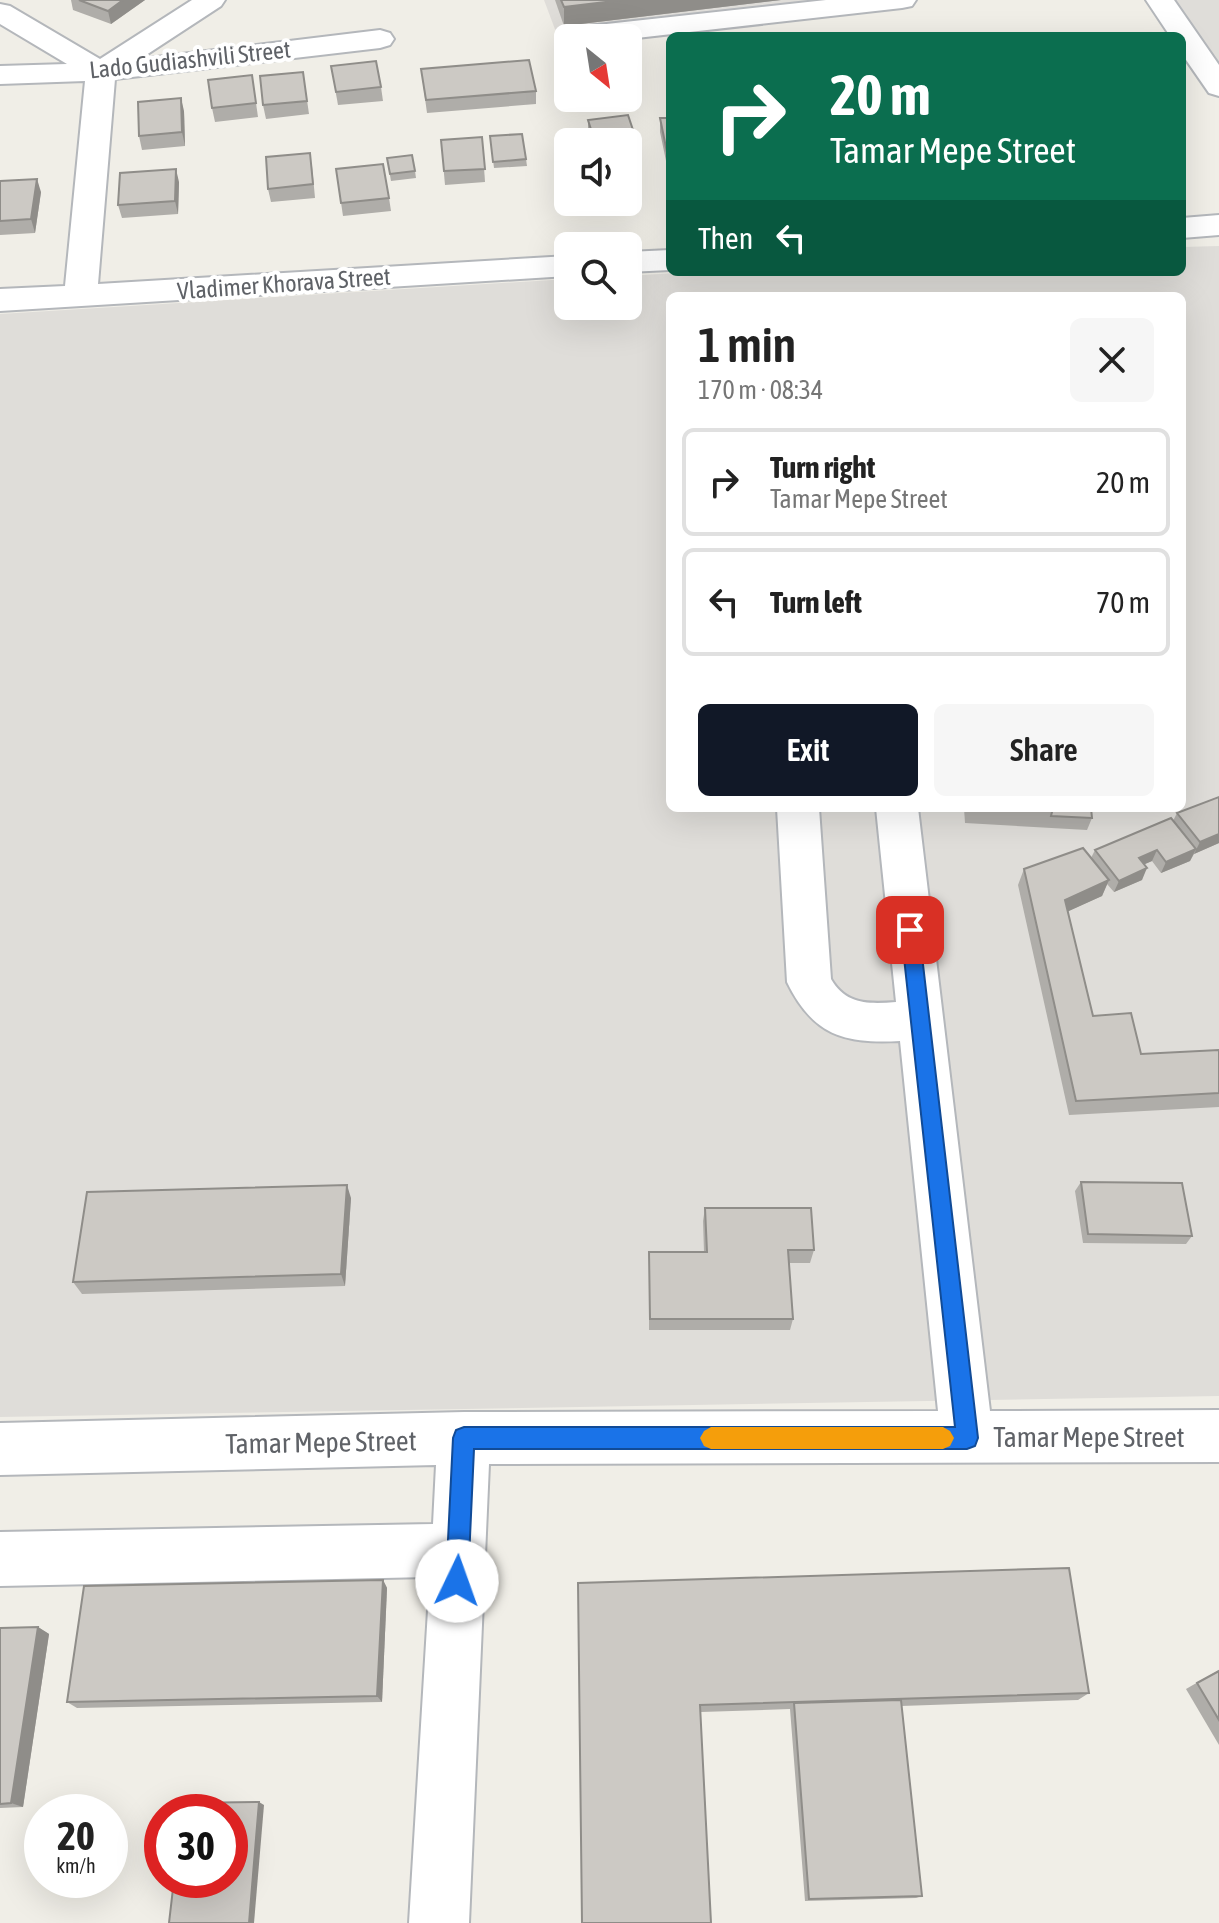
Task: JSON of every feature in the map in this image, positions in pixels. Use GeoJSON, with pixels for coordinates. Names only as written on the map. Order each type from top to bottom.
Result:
{"type":"FeatureCollection","features":[{"type":"Feature","properties":{"kind":"street"},"geometry":{"type":"LineString","coordinates":[[101,72],[211,0]]}},
{"type":"Feature","properties":{"kind":"street"},"geometry":{"type":"LineString","coordinates":[[642,29],[902,0]]}},
{"type":"Feature","properties":{"kind":"street"},"geometry":{"type":"LineString","coordinates":[[1160,0],[1182,32]]}},
{"type":"Feature","properties":{"kind":"street"},"geometry":{"type":"LineString","coordinates":[[0,12],[101,72]]}},
{"type":"Feature","properties":{"kind":"street"},"geometry":{"type":"LineString","coordinates":[[1186,38],[1219,87]]}},
{"type":"Feature","properties":{"kind":"street","name":"Lado Gudiashvili Street"},"geometry":{"type":"LineString","coordinates":[[0,75],[101,72],[380,39]]}},
{"type":"Feature","properties":{"kind":"street"},"geometry":{"type":"LineString","coordinates":[[80,296],[101,72]]}},
{"type":"Feature","properties":{"kind":"street"},"geometry":{"type":"LineString","coordinates":[[1186,228],[1219,225]]}},
{"type":"Feature","properties":{"kind":"street"},"geometry":{"type":"LineString","coordinates":[[642,261],[666,260]]}},
{"type":"Feature","properties":{"kind":"street","name":"Vladimer Khorava Street"},"geometry":{"type":"LineString","coordinates":[[0,300],[554,267]]}},
{"type":"Feature","properties":{"kind":"street"},"geometry":{"type":"LineString","coordinates":[[798,812],[809,982],[817,1000],[829,1012],[844,1020],[920,1021]]}},
{"type":"Feature","properties":{"kind":"street"},"geometry":{"type":"LineString","coordinates":[[897,812],[967,1438]]}},
{"type":"Feature","properties":{"kind":"street","name":"Tamar Mepe Street"},"geometry":{"type":"LineString","coordinates":[[0,1449],[464,1438],[1219,1436]]}},
{"type":"Feature","properties":{"kind":"street"},"geometry":{"type":"LineString","coordinates":[[439,1923],[464,1438]]}},
{"type":"Feature","properties":{"kind":"street"},"geometry":{"type":"LineString","coordinates":[[0,1559],[459,1550]]}},
{"type":"Feature","properties":{"kind":"shaded area"},"geometry":{"type":"Polygon","coordinates":[[[544,0],[812,0],[620,24],[554,24],[554,27],[544,0]]]}},
{"type":"Feature","properties":{"kind":"shaded area"},"geometry":{"type":"Polygon","coordinates":[[[1161,0],[1219,0],[1219,83],[1186,32],[1161,0]]]}},
{"type":"Feature","properties":{"kind":"shaded area"},"geometry":{"type":"Polygon","coordinates":[[[1219,246],[1219,1396],[0,1417],[0,314],[554,280],[554,320],[642,320],[642,275],[1186,276],[1186,247],[1219,246]]]}},
{"type":"Feature","properties":{"kind":"building"},"geometry":{"type":"Polygon","coordinates":[[[79,0],[123,0],[108,11],[79,0]]]}},
{"type":"Feature","properties":{"kind":"building"},"geometry":{"type":"Polygon","coordinates":[[[561,0],[622,0],[564,7],[561,0]]]}},
{"type":"Feature","properties":{"kind":"building"},"geometry":{"type":"Polygon","coordinates":[[[529,60],[536,91],[426,100],[421,69],[529,60]]]}},
{"type":"Feature","properties":{"kind":"building"},"geometry":{"type":"Polygon","coordinates":[[[376,61],[381,87],[336,92],[331,66],[376,61]]]}},
{"type":"Feature","properties":{"kind":"building"},"geometry":{"type":"Polygon","coordinates":[[[303,72],[307,101],[263,105],[260,76],[303,72]]]}},
{"type":"Feature","properties":{"kind":"building"},"geometry":{"type":"Polygon","coordinates":[[[252,75],[256,103],[212,108],[208,80],[252,75]]]}},
{"type":"Feature","properties":{"kind":"building"},"geometry":{"type":"Polygon","coordinates":[[[181,98],[182,132],[139,136],[138,102],[181,98]]]}},
{"type":"Feature","properties":{"kind":"building"},"geometry":{"type":"Polygon","coordinates":[[[628,115],[632,128],[591,128],[588,120],[628,115]]]}},
{"type":"Feature","properties":{"kind":"building"},"geometry":{"type":"Polygon","coordinates":[[[660,118],[666,118],[666,147],[660,118]]]}},
{"type":"Feature","properties":{"kind":"building"},"geometry":{"type":"Polygon","coordinates":[[[522,134],[526,159],[493,162],[490,136],[522,134]]]}},
{"type":"Feature","properties":{"kind":"building"},"geometry":{"type":"Polygon","coordinates":[[[482,137],[485,169],[444,171],[441,140],[482,137]]]}},
{"type":"Feature","properties":{"kind":"building"},"geometry":{"type":"Polygon","coordinates":[[[310,153],[313,184],[268,189],[266,157],[310,153]]]}},
{"type":"Feature","properties":{"kind":"building"},"geometry":{"type":"Polygon","coordinates":[[[412,155],[415,171],[390,174],[387,158],[412,155]]]}},
{"type":"Feature","properties":{"kind":"building"},"geometry":{"type":"Polygon","coordinates":[[[383,164],[389,198],[341,203],[336,169],[383,164]]]}},
{"type":"Feature","properties":{"kind":"building"},"geometry":{"type":"Polygon","coordinates":[[[176,169],[175,201],[118,205],[120,173],[176,169]]]}},
{"type":"Feature","properties":{"kind":"building"},"geometry":{"type":"Polygon","coordinates":[[[37,179],[31,219],[0,221],[0,181],[37,179]]]}},
{"type":"Feature","properties":{"kind":"building"},"geometry":{"type":"Polygon","coordinates":[[[1219,797],[1219,834],[1200,842],[1177,813],[1219,797]]]}},
{"type":"Feature","properties":{"kind":"building"},"geometry":{"type":"Polygon","coordinates":[[[1052,812],[1091,812],[1092,818],[1051,816],[1052,812]]]}},
{"type":"Feature","properties":{"kind":"building"},"geometry":{"type":"Polygon","coordinates":[[[1171,818],[1196,849],[1166,862],[1157,850],[1139,858],[1147,868],[1119,881],[1095,850],[1171,818]]]}},
{"type":"Feature","properties":{"kind":"building"},"geometry":{"type":"Polygon","coordinates":[[[1083,848],[1109,880],[1065,900],[1093,1016],[1131,1013],[1141,1054],[1219,1050],[1219,1093],[1076,1101],[1024,869],[1083,848]]]}},
{"type":"Feature","properties":{"kind":"building"},"geometry":{"type":"Polygon","coordinates":[[[1081,1182],[1182,1183],[1192,1236],[1088,1234],[1081,1182]]]}},
{"type":"Feature","properties":{"kind":"building"},"geometry":{"type":"Polygon","coordinates":[[[347,1185],[341,1274],[73,1282],[87,1192],[347,1185]]]}},
{"type":"Feature","properties":{"kind":"building"},"geometry":{"type":"Polygon","coordinates":[[[705,1208],[811,1208],[814,1250],[788,1250],[793,1319],[650,1319],[649,1252],[707,1252],[705,1208]]]}},
{"type":"Feature","properties":{"kind":"building"},"geometry":{"type":"Polygon","coordinates":[[[1069,1568],[1089,1693],[700,1705],[711,1923],[582,1923],[578,1583],[1069,1568]]]}},
{"type":"Feature","properties":{"kind":"building"},"geometry":{"type":"Polygon","coordinates":[[[383,1580],[377,1696],[67,1702],[84,1586],[383,1580]]]}},
{"type":"Feature","properties":{"kind":"building"},"geometry":{"type":"Polygon","coordinates":[[[38,1627],[11,1803],[0,1804],[0,1628],[38,1627]]]}},
{"type":"Feature","properties":{"kind":"building"},"geometry":{"type":"Polygon","coordinates":[[[1219,1671],[1219,1720],[1197,1683],[1219,1671]]]}},
{"type":"Feature","properties":{"kind":"building"},"geometry":{"type":"Polygon","coordinates":[[[901,1700],[922,1896],[809,1899],[794,1703],[901,1700]]]}},
{"type":"Feature","properties":{"kind":"building"},"geometry":{"type":"Polygon","coordinates":[[[248,1802],[259,1802],[249,1923],[169,1923],[172,1898],[248,1898],[248,1802]]]}},
{"type":"Feature","properties":{"kind":"slow traffic"},"geometry":{"type":"LineString","coordinates":[[711,1438],[943,1438]]}},
{"type":"Feature","properties":{"kind":"route"},"geometry":{"type":"LineString","coordinates":[[457,1581],[464,1438],[967,1438],[910,930]]}}]}
